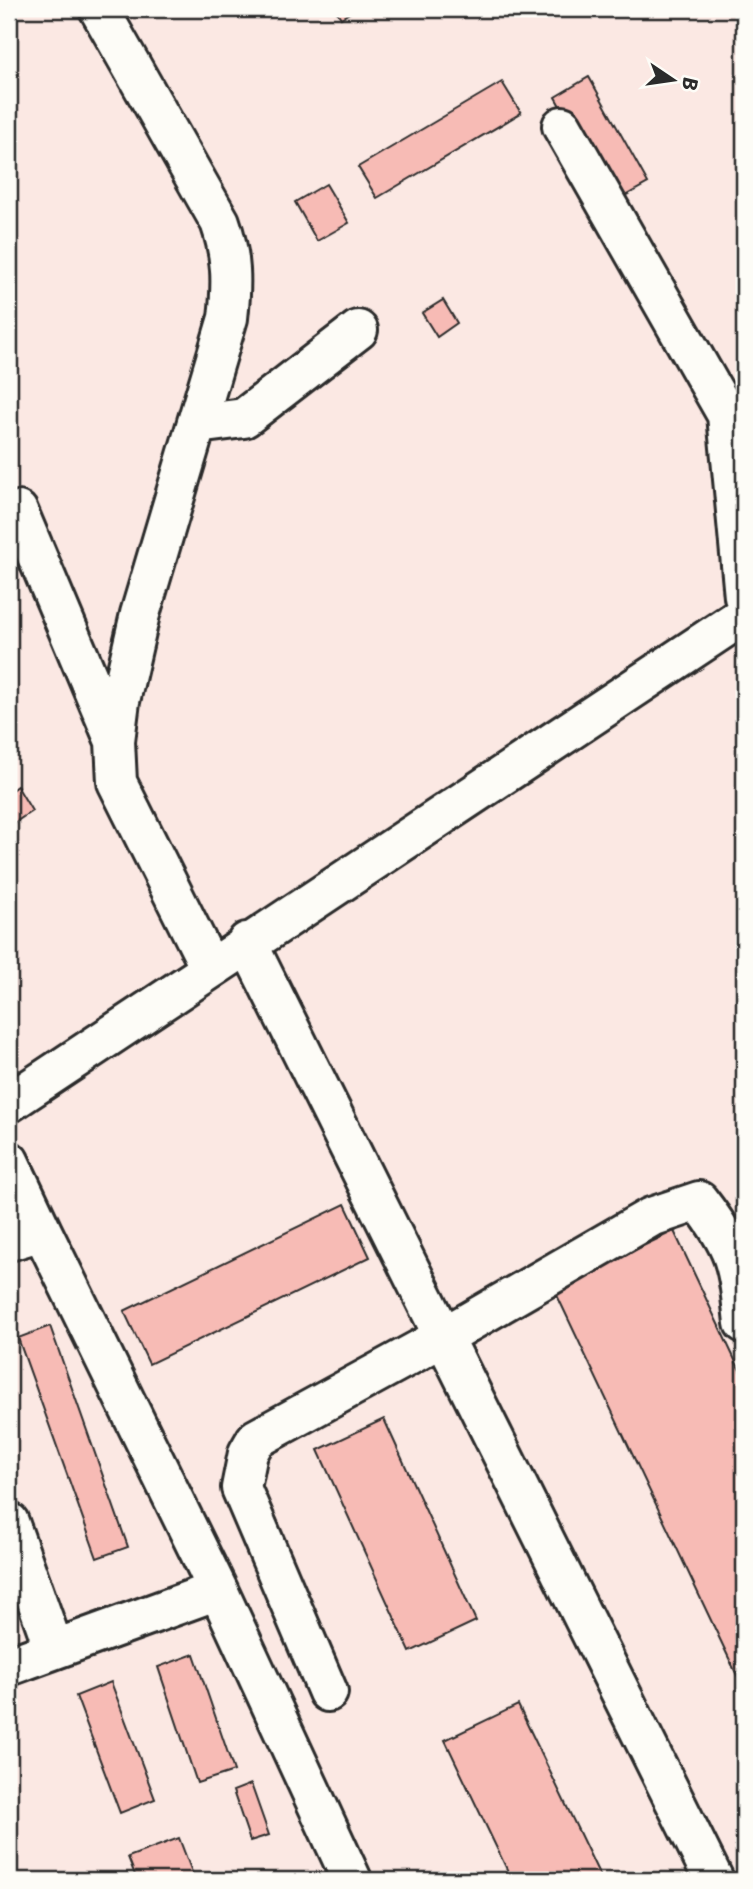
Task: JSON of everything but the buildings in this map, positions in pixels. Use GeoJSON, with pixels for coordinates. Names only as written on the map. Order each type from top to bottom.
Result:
{"type":"FeatureCollection","features":[{"type":"Feature","properties":{"kind":"street"},"geometry":{"type":"LineString","coordinates":[[99,9],[220,222],[230,251],[232,284],[228,318],[140,614],[120,701],[115,741],[117,782],[209,968]]}},
{"type":"Feature","properties":{"kind":"street"},"geometry":{"type":"LineString","coordinates":[[562,126],[727,415],[744,597]]}},
{"type":"Feature","properties":{"kind":"street"},"geometry":{"type":"LineString","coordinates":[[197,424],[244,418],[358,330]]}},
{"type":"Feature","properties":{"kind":"street"},"geometry":{"type":"LineString","coordinates":[[18,510],[115,741]]}},
{"type":"Feature","properties":{"kind":"street"},"geometry":{"type":"LineString","coordinates":[[9,1103],[744,615]]}},
{"type":"Feature","properties":{"kind":"street"},"geometry":{"type":"LineString","coordinates":[[247,943],[713,1880]]}},
{"type":"Feature","properties":{"kind":"street"},"geometry":{"type":"LineString","coordinates":[[9,1161],[25,1236],[218,1590],[352,1880]]}},
{"type":"Feature","properties":{"kind":"street"},"geometry":{"type":"LineString","coordinates":[[328,1692],[241,1488],[248,1453],[256,1439],[443,1337],[651,1217],[699,1201],[720,1228],[738,1264],[744,1323]]}},
{"type":"Feature","properties":{"kind":"street"},"geometry":{"type":"LineString","coordinates":[[9,1522],[54,1649]]}},
{"type":"Feature","properties":{"kind":"street"},"geometry":{"type":"LineString","coordinates":[[9,1666],[218,1590]]}}]}
